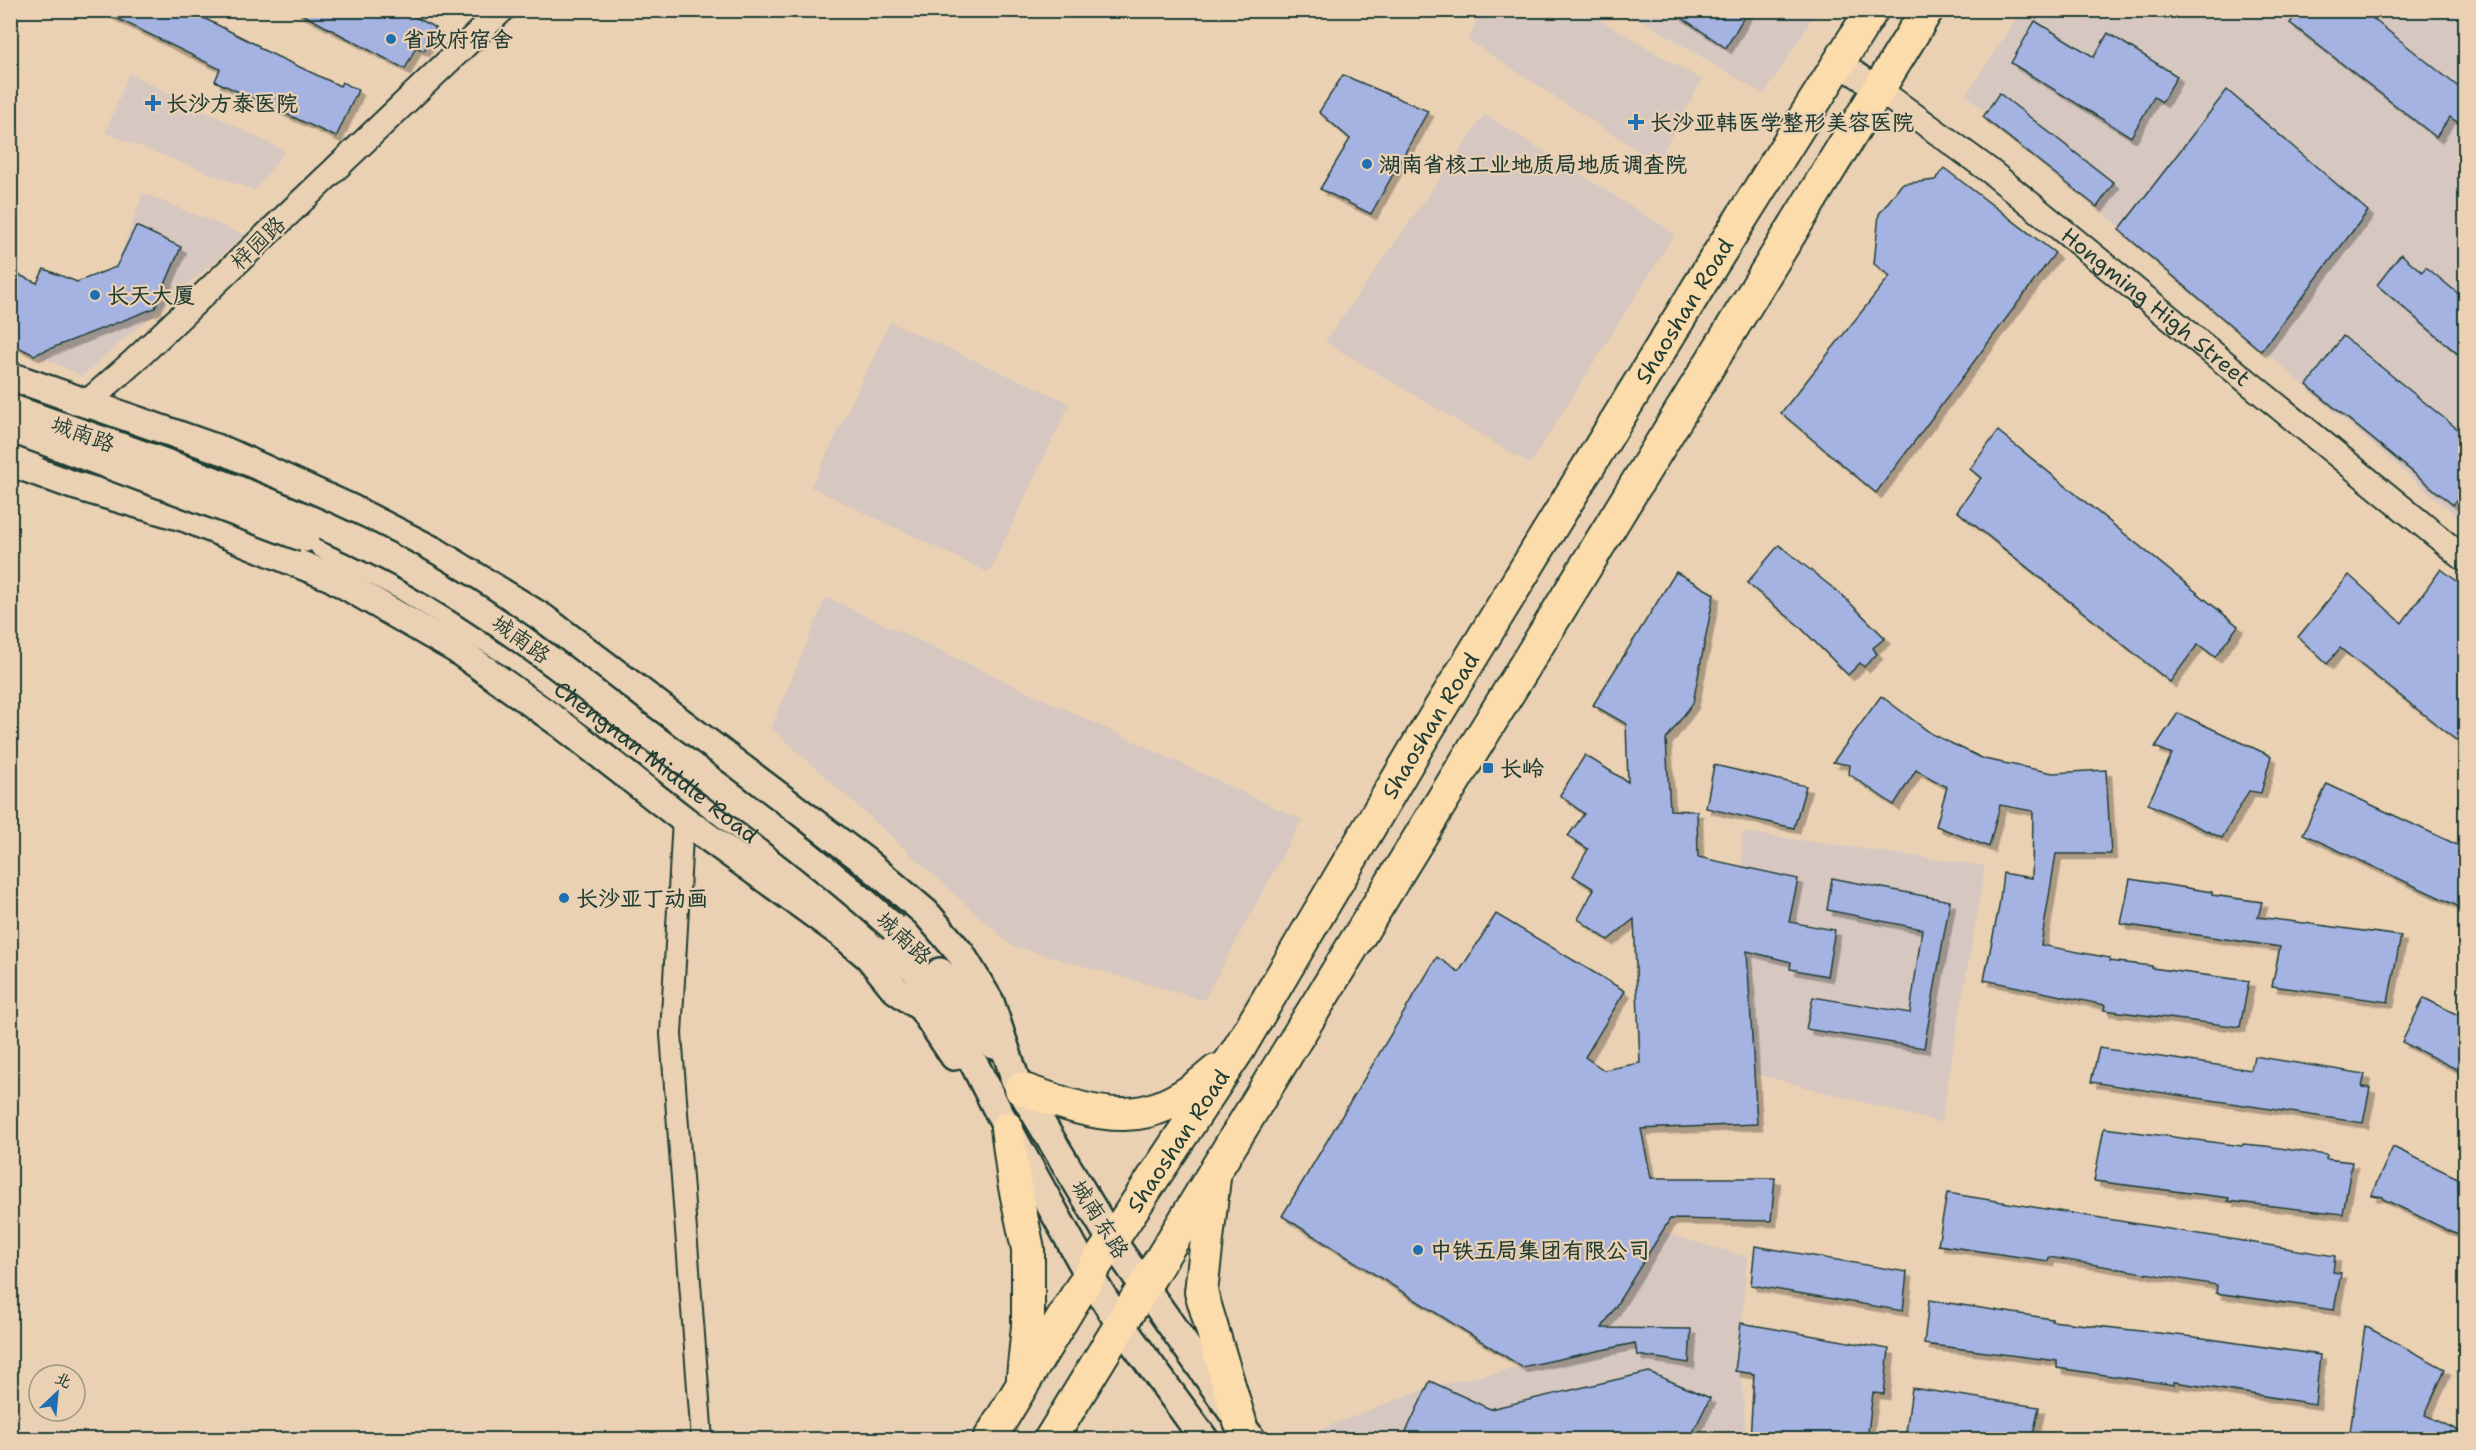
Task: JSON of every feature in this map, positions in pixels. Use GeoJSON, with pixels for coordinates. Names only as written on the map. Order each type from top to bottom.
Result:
{"type":"FeatureCollection","features":[{"type":"Feature","properties":{"kind":"main road","name":"Shaoshan Road"},"geometry":{"type":"LineString","coordinates":[[990,1440],[1089,1275],[1238,1050],[1428,728],[1710,267],[1872,10]]}},
{"type":"Feature","properties":{"kind":"main road","name":"Shaoshan Road"},"geometry":{"type":"LineString","coordinates":[[1050,1440],[1927,10]]}},
{"type":"Feature","properties":{"kind":"main road"},"geometry":{"type":"LineString","coordinates":[[10,376],[227,452],[350,508],[436,552],[543,618],[866,862],[926,913],[961,954],[990,1002],[1018,1085],[1083,1110],[1108,1115],[1131,1115],[1154,1110],[1196,1088],[1238,1050]]}},
{"type":"Feature","properties":{"kind":"main road","name":"城南路"},"geometry":{"type":"LineString","coordinates":[[10,408],[183,469],[327,527],[414,570],[476,606],[527,642],[810,857],[928,958],[950,996]]}},
{"type":"Feature","properties":{"kind":"main road","name":"Chengnan Middle Road"},"geometry":{"type":"LineString","coordinates":[[10,428],[323,544],[467,623],[612,726],[864,923],[920,975],[950,996]]}},
{"type":"Feature","properties":{"kind":"main road"},"geometry":{"type":"LineString","coordinates":[[13,466],[186,518],[331,577],[456,649],[561,724],[683,819],[839,932],[869,957],[895,989],[922,1008],[950,1052],[1001,1117],[1028,1258],[1028,1326],[1025,1369],[1018,1392]]}},
{"type":"Feature","properties":{"kind":"main road","name":"城南东路"},"geometry":{"type":"LineString","coordinates":[[950,996],[986,1032],[1112,1241],[1246,1431]]}},
{"type":"Feature","properties":{"kind":"main road","name":"城南东路"},"geometry":{"type":"LineString","coordinates":[[950,996],[1001,1117],[1089,1275],[1120,1323],[1205,1440]]}},
{"type":"Feature","properties":{"kind":"main road"},"geometry":{"type":"LineString","coordinates":[[1215,1168],[1201,1292],[1246,1431]]}},
{"type":"Feature","properties":{"kind":"street","name":"梓园路"},"geometry":{"type":"LineString","coordinates":[[13,466],[88,403],[502,10]]}},
{"type":"Feature","properties":{"kind":"street","name":"Hongming High Street"},"geometry":{"type":"LineString","coordinates":[[1839,63],[1990,171],[2466,560]]}},
{"type":"Feature","properties":{"kind":"street"},"geometry":{"type":"LineString","coordinates":[[683,819],[671,1034],[702,1440]]}},
{"type":"Feature","properties":{"kind":"shaded area","name":"长沙亚韩医学整形美容医院"},"geometry":{"type":"Polygon","coordinates":[[[1482,10],[1585,11],[1702,80],[1657,163],[1468,40],[1482,10]]]}},
{"type":"Feature","properties":{"kind":"shaded area"},"geometry":{"type":"Polygon","coordinates":[[[1627,11],[1817,11],[1764,95],[1627,11]]]}},
{"type":"Feature","properties":{"kind":"shaded area"},"geometry":{"type":"Polygon","coordinates":[[[2021,11],[2465,11],[2465,524],[1966,95],[2021,11]]]}},
{"type":"Feature","properties":{"kind":"shaded area","name":"长沙方泰医院"},"geometry":{"type":"Polygon","coordinates":[[[129,73],[285,151],[255,191],[105,133],[129,73]]]}},
{"type":"Feature","properties":{"kind":"shaded area"},"geometry":{"type":"Polygon","coordinates":[[[1485,114],[1675,234],[1530,464],[1325,342],[1485,114]]]}},
{"type":"Feature","properties":{"kind":"shaded area"},"geometry":{"type":"Polygon","coordinates":[[[143,193],[245,235],[82,376],[11,343],[11,331],[44,269],[77,282],[116,267],[143,193]]]}},
{"type":"Feature","properties":{"kind":"shaded area"},"geometry":{"type":"Polygon","coordinates":[[[890,322],[1070,403],[989,573],[811,487],[890,322]]]}},
{"type":"Feature","properties":{"kind":"shaded area"},"geometry":{"type":"Polygon","coordinates":[[[826,597],[1302,820],[1204,1000],[1012,946],[771,728],[826,597]]]}},
{"type":"Feature","properties":{"kind":"shaded area"},"geometry":{"type":"Polygon","coordinates":[[[1742,832],[1985,866],[1941,1123],[1741,1070],[1742,832]]]}},
{"type":"Feature","properties":{"kind":"shaded area"},"geometry":{"type":"Polygon","coordinates":[[[1662,1232],[1747,1257],[1740,1350],[1746,1439],[1324,1440],[1318,1430],[1432,1386],[1586,1354],[1662,1232]]]}},
{"type":"Feature","properties":{"kind":"building"},"geometry":{"type":"Polygon","coordinates":[[[100,10],[188,10],[259,48],[340,86],[342,82],[358,90],[336,137],[215,81],[220,69],[100,10]]]}},
{"type":"Feature","properties":{"kind":"building","name":"省政府宿舍"},"geometry":{"type":"Polygon","coordinates":[[[294,10],[402,10],[436,28],[424,51],[416,47],[405,69],[294,10]]]}},
{"type":"Feature","properties":{"kind":"building"},"geometry":{"type":"Polygon","coordinates":[[[1671,10],[1748,10],[1726,48],[1671,10]]]}},
{"type":"Feature","properties":{"kind":"building"},"geometry":{"type":"Polygon","coordinates":[[[2299,10],[2362,10],[2466,93],[2466,109],[2457,122],[2450,117],[2436,137],[2290,23],[2299,10]]]}},
{"type":"Feature","properties":{"kind":"building"},"geometry":{"type":"Polygon","coordinates":[[[2035,21],[2094,57],[2108,33],[2177,76],[2162,102],[2154,97],[2131,137],[2011,63],[2035,21]]]}},
{"type":"Feature","properties":{"kind":"building","name":"湖南省核工业地质局地质调查院"},"geometry":{"type":"Polygon","coordinates":[[[1343,75],[1428,111],[1371,214],[1320,189],[1350,139],[1319,112],[1343,75]]]}},
{"type":"Feature","properties":{"kind":"building"},"geometry":{"type":"Polygon","coordinates":[[[2227,90],[2368,211],[2261,351],[2119,230],[2227,90]]]}},
{"type":"Feature","properties":{"kind":"building"},"geometry":{"type":"Polygon","coordinates":[[[1999,93],[2114,183],[2097,207],[1983,117],[1999,93]]]}},
{"type":"Feature","properties":{"kind":"building"},"geometry":{"type":"Polygon","coordinates":[[[1944,168],[2055,253],[1876,493],[1781,413],[1890,276],[1874,264],[1879,214],[1902,184],[1935,180],[1944,168]]]}},
{"type":"Feature","properties":{"kind":"building","name":"长天大厦"},"geometry":{"type":"Polygon","coordinates":[[[136,226],[181,247],[155,308],[34,355],[10,343],[10,271],[37,283],[44,269],[77,282],[116,267],[136,226]]]}},
{"type":"Feature","properties":{"kind":"building"},"geometry":{"type":"Polygon","coordinates":[[[2401,254],[2422,272],[2426,267],[2466,300],[2466,361],[2377,285],[2401,254]]]}},
{"type":"Feature","properties":{"kind":"building"},"geometry":{"type":"Polygon","coordinates":[[[2343,336],[2466,436],[2466,488],[2453,505],[2307,385],[2343,336]]]}},
{"type":"Feature","properties":{"kind":"building"},"geometry":{"type":"Polygon","coordinates":[[[1998,431],[2238,626],[2215,657],[2198,644],[2170,682],[1957,511],[1981,478],[1970,469],[1998,431]]]}},
{"type":"Feature","properties":{"kind":"building"},"geometry":{"type":"Polygon","coordinates":[[[1779,545],[1843,596],[1885,638],[1873,648],[1877,654],[1864,667],[1860,663],[1848,675],[1798,625],[1747,583],[1779,545]]]}},
{"type":"Feature","properties":{"kind":"building"},"geometry":{"type":"Polygon","coordinates":[[[2441,569],[2466,588],[2466,748],[2340,648],[2327,664],[2298,637],[2349,575],[2402,623],[2441,569]]]}},
{"type":"Feature","properties":{"kind":"building"},"geometry":{"type":"Polygon","coordinates":[[[1676,572],[1714,594],[1693,703],[1666,739],[1670,810],[1697,811],[1698,857],[1798,879],[1789,922],[1835,930],[1827,976],[1790,969],[1791,962],[1747,951],[1757,1124],[1641,1129],[1651,1178],[1775,1178],[1771,1221],[1670,1219],[1602,1328],[1691,1329],[1689,1363],[1637,1355],[1635,1343],[1522,1367],[1282,1216],[1437,957],[1459,972],[1496,914],[1625,991],[1585,1057],[1604,1070],[1640,1063],[1634,919],[1608,940],[1578,919],[1594,889],[1573,876],[1588,849],[1568,836],[1584,814],[1560,795],[1585,755],[1628,782],[1626,724],[1593,705],[1676,572]]]}},
{"type":"Feature","properties":{"kind":"building"},"geometry":{"type":"Polygon","coordinates":[[[1881,696],[1932,734],[1984,759],[2053,773],[2106,770],[2111,854],[2056,854],[2041,945],[2110,958],[2109,961],[2249,981],[2240,1027],[2104,1010],[2105,1005],[1984,980],[1999,907],[2003,873],[2032,878],[2033,811],[2000,805],[1989,847],[1936,826],[1947,787],[1916,770],[1894,805],[1849,774],[1850,765],[1833,762],[1881,696]]]}},
{"type":"Feature","properties":{"kind":"building"},"geometry":{"type":"Polygon","coordinates":[[[2178,713],[2271,756],[2261,793],[2249,791],[2222,838],[2148,804],[2172,754],[2155,747],[2178,713]]]}},
{"type":"Feature","properties":{"kind":"building"},"geometry":{"type":"Polygon","coordinates":[[[1714,765],[1806,786],[1794,828],[1706,808],[1714,765]]]}},
{"type":"Feature","properties":{"kind":"building"},"geometry":{"type":"Polygon","coordinates":[[[2327,784],[2466,849],[2466,910],[2303,834],[2327,784]]]}},
{"type":"Feature","properties":{"kind":"building"},"geometry":{"type":"Polygon","coordinates":[[[1832,878],[1950,901],[1924,1048],[1806,1029],[1813,997],[1910,1013],[1922,929],[1827,910],[1832,878]]]}},
{"type":"Feature","properties":{"kind":"building"},"geometry":{"type":"Polygon","coordinates":[[[2130,879],[2262,902],[2258,917],[2401,936],[2388,1002],[2272,986],[2280,947],[2121,924],[2130,879]]]}},
{"type":"Feature","properties":{"kind":"building"},"geometry":{"type":"Polygon","coordinates":[[[2424,998],[2466,1019],[2466,1074],[2402,1042],[2424,998]]]}},
{"type":"Feature","properties":{"kind":"building"},"geometry":{"type":"Polygon","coordinates":[[[2099,1048],[2251,1070],[2254,1056],[2365,1074],[2362,1087],[2370,1088],[2363,1123],[2091,1082],[2099,1048]]]}},
{"type":"Feature","properties":{"kind":"building"},"geometry":{"type":"Polygon","coordinates":[[[2104,1128],[2242,1146],[2243,1144],[2265,1146],[2327,1155],[2326,1159],[2352,1162],[2343,1214],[2228,1201],[2229,1198],[2094,1181],[2104,1128]]]}},
{"type":"Feature","properties":{"kind":"building"},"geometry":{"type":"Polygon","coordinates":[[[2393,1147],[2466,1182],[2466,1239],[2383,1197],[2371,1195],[2393,1147]]]}},
{"type":"Feature","properties":{"kind":"building"},"geometry":{"type":"Polygon","coordinates":[[[1947,1193],[2335,1256],[2333,1272],[2341,1273],[2334,1310],[2216,1293],[2217,1285],[2049,1257],[2048,1261],[1938,1245],[1947,1193]]]}},
{"type":"Feature","properties":{"kind":"building"},"geometry":{"type":"Polygon","coordinates":[[[1755,1246],[1907,1272],[1903,1311],[1751,1285],[1755,1246]]]}},
{"type":"Feature","properties":{"kind":"building"},"geometry":{"type":"Polygon","coordinates":[[[1929,1300],[2052,1319],[2052,1321],[2203,1338],[2320,1355],[2315,1404],[2174,1382],[2174,1385],[2057,1368],[2057,1361],[1924,1344],[1929,1300]]]}},
{"type":"Feature","properties":{"kind":"building"},"geometry":{"type":"Polygon","coordinates":[[[1741,1323],[1889,1349],[1884,1394],[1873,1393],[1867,1440],[1750,1440],[1754,1374],[1735,1371],[1741,1323]]]}},
{"type":"Feature","properties":{"kind":"building"},"geometry":{"type":"Polygon","coordinates":[[[2365,1326],[2445,1369],[2425,1415],[2466,1434],[2466,1440],[2349,1440],[2365,1326]]]}},
{"type":"Feature","properties":{"kind":"building"},"geometry":{"type":"Polygon","coordinates":[[[1649,1372],[1710,1398],[1689,1440],[1402,1440],[1430,1381],[1490,1409],[1649,1372]]]}},
{"type":"Feature","properties":{"kind":"building"},"geometry":{"type":"Polygon","coordinates":[[[1912,1388],[2039,1407],[2032,1440],[1905,1440],[1912,1388]]]}},
{"type":"Feature","properties":{"kind":"place","name":"省政府宿舍"},"geometry":{"type":"Point","coordinates":[391,39]}},
{"type":"Feature","properties":{"kind":"place","name":"长沙方泰医院"},"geometry":{"type":"Point","coordinates":[153,103]}},
{"type":"Feature","properties":{"kind":"place","name":"长沙亚韩医学整形美容医院"},"geometry":{"type":"Point","coordinates":[1636,122]}},
{"type":"Feature","properties":{"kind":"place","name":"湖南省核工业地质局地质调查院"},"geometry":{"type":"Point","coordinates":[1367,164]}},
{"type":"Feature","properties":{"kind":"place","name":"长天大厦"},"geometry":{"type":"Point","coordinates":[95,295]}},
{"type":"Feature","properties":{"kind":"place","name":"长岭"},"geometry":{"type":"Point","coordinates":[1488,768]}},
{"type":"Feature","properties":{"kind":"place","name":"长沙亚丁动画"},"geometry":{"type":"Point","coordinates":[564,898]}},
{"type":"Feature","properties":{"kind":"place","name":"中铁五局集团有限公司"},"geometry":{"type":"Point","coordinates":[1418,1250]}}]}
